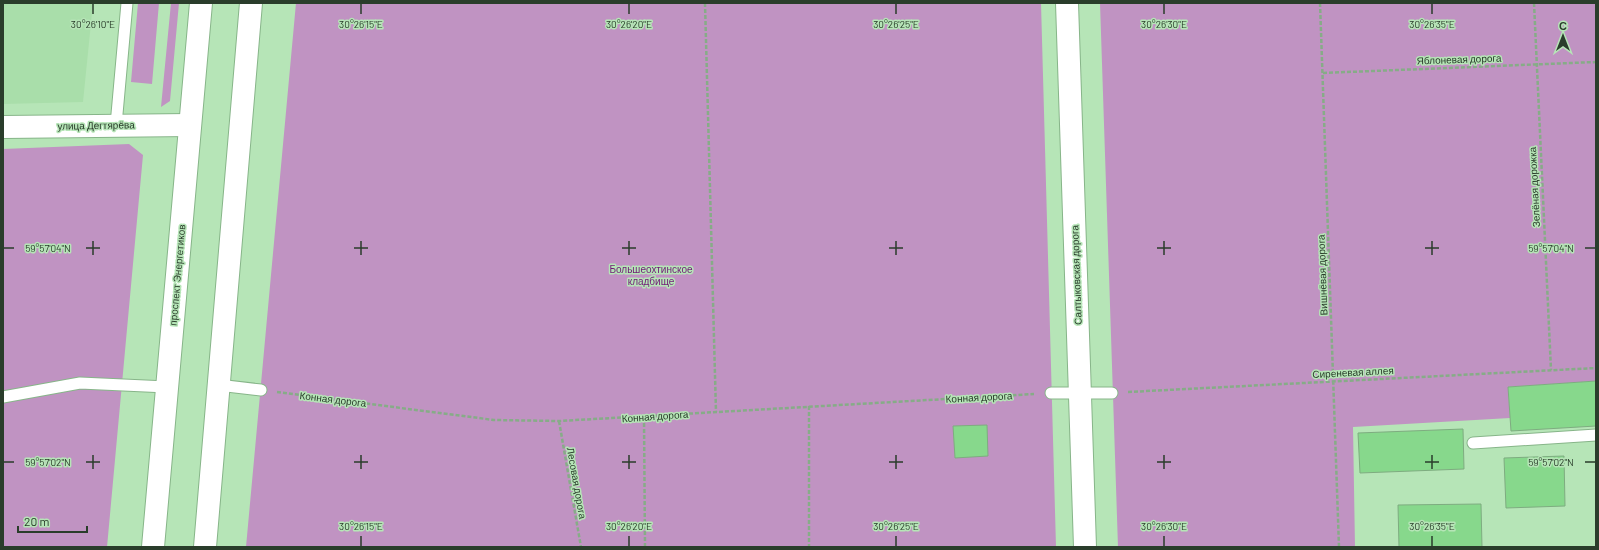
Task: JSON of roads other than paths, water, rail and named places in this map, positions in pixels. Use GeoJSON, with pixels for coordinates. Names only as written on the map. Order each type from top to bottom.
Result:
{"type":"FeatureCollection","features":[{"type":"Feature","properties":{"kind":"main road","name":"проспект Энергетиков"},"geometry":{"type":"LineString","coordinates":[[153,547],[201,3]]}},
{"type":"Feature","properties":{"kind":"main road"},"geometry":{"type":"LineString","coordinates":[[204,547],[252,3]]}},
{"type":"Feature","properties":{"kind":"main road","name":"Салтыковская дорога"},"geometry":{"type":"LineString","coordinates":[[1067,3],[1085,547]]}},
{"type":"Feature","properties":{"kind":"main road","name":"улица Дегтярёва"},"geometry":{"type":"LineString","coordinates":[[3,127],[190,125]]}},
{"type":"Feature","properties":{"kind":"lane"},"geometry":{"type":"LineString","coordinates":[[116,125],[127,3]]}},
{"type":"Feature","properties":{"kind":"lane"},"geometry":{"type":"LineString","coordinates":[[3,397],[80,383],[122,383],[167,386]]}},
{"type":"Feature","properties":{"kind":"lane"},"geometry":{"type":"LineString","coordinates":[[218,385],[261,390]]}},
{"type":"Feature","properties":{"kind":"lane"},"geometry":{"type":"LineString","coordinates":[[1052,393],[1112,393]]}},
{"type":"Feature","properties":{"kind":"lane"},"geometry":{"type":"LineString","coordinates":[[1473,443],[1596,435]]}},
{"type":"Feature","properties":{"kind":"park label","name":"Большеохтинское кладбище"},"geometry":{"type":"Point","coordinates":[651,274]}}]}
